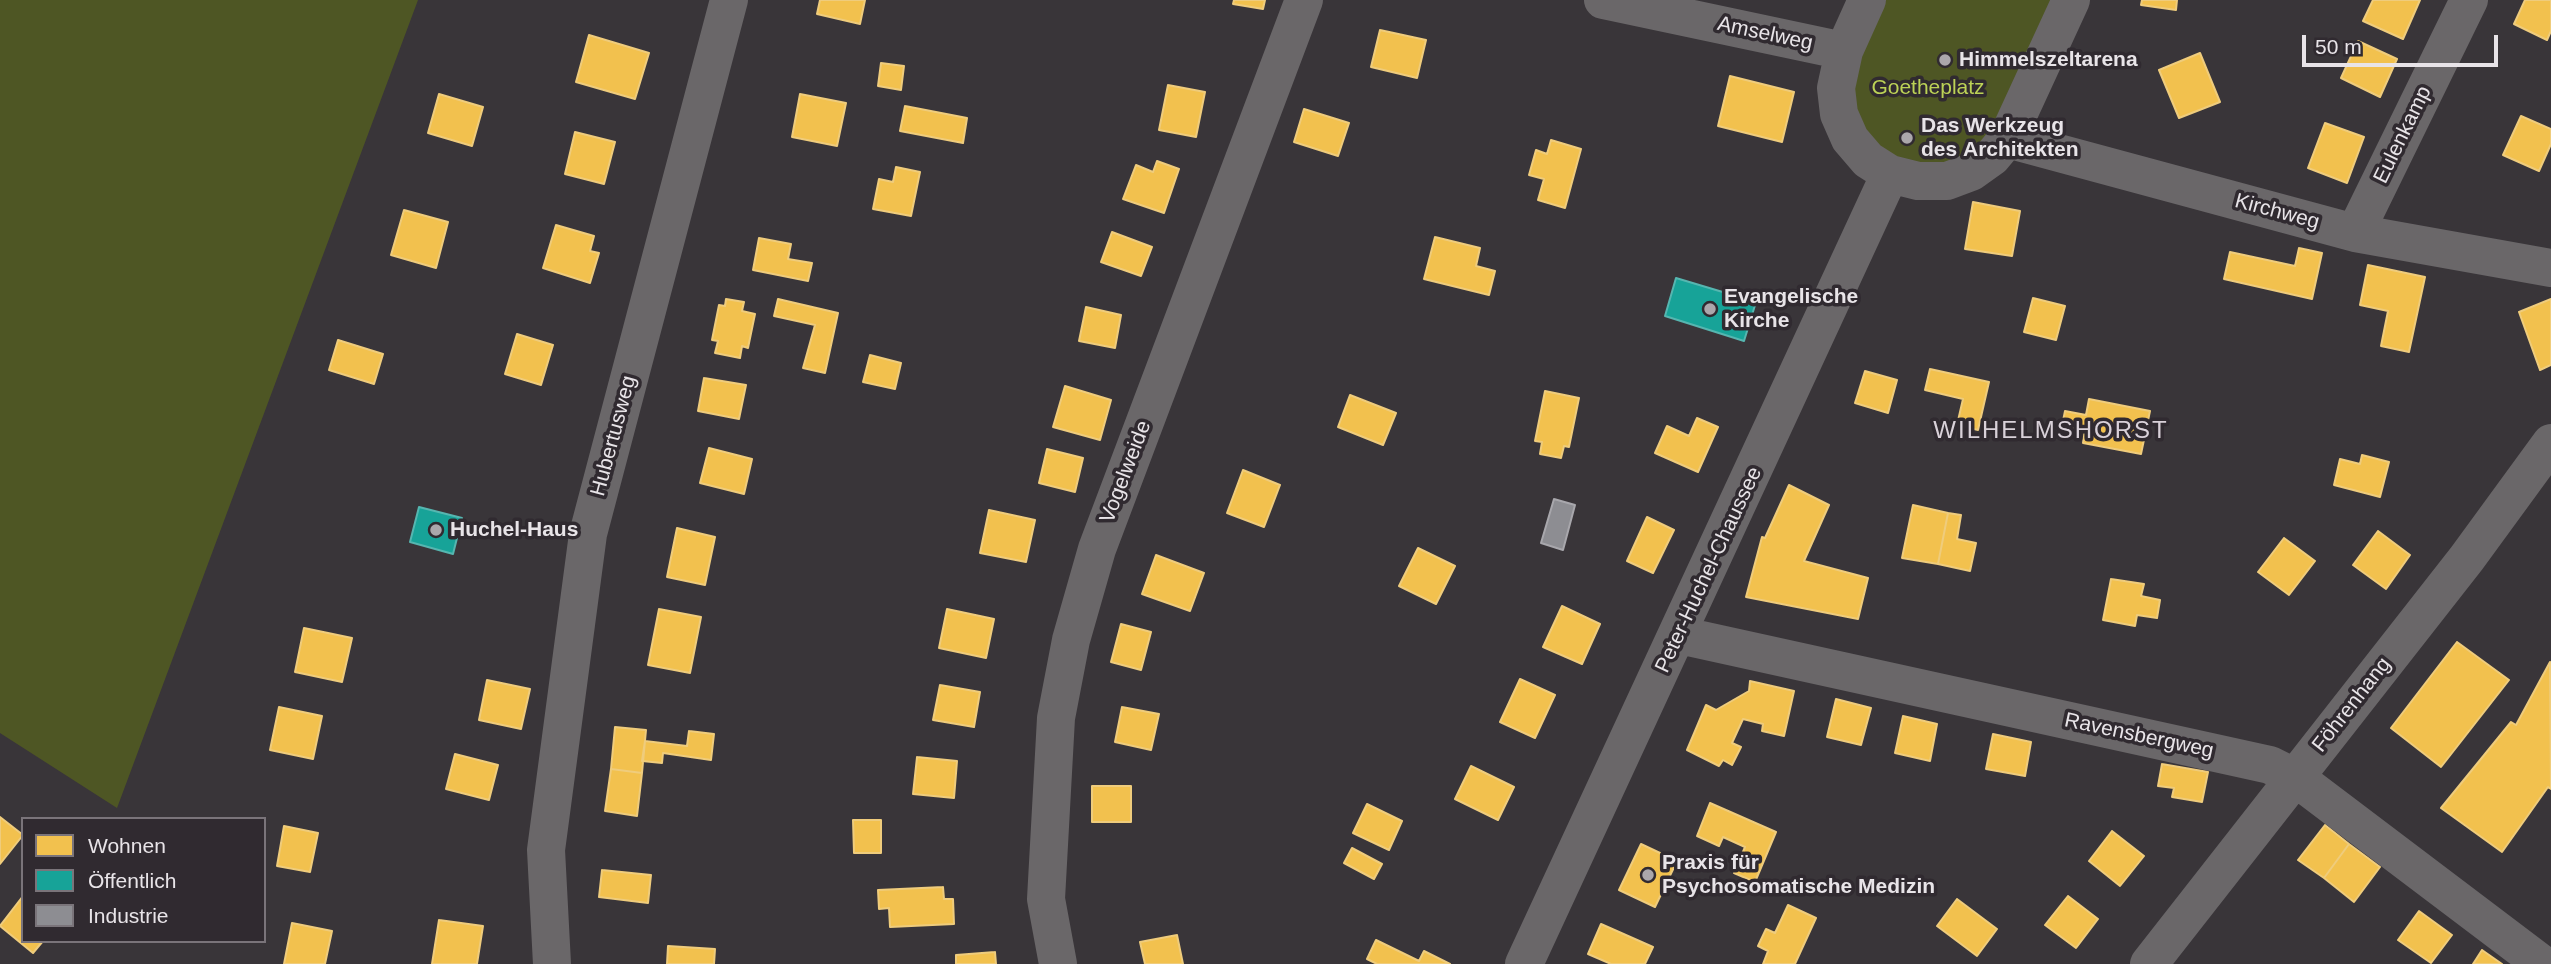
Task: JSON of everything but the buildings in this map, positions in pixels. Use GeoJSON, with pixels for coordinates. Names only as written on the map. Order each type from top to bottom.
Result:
{"type":"FeatureCollection","features":[{"type":"Feature","properties":{"kind":"street","name":"Hubertusweg"},"geometry":{"type":"LineString","coordinates":[[552,964],[546,850],[589,534],[729,0]]}},
{"type":"Feature","properties":{"kind":"street","name":"Vogelweide"},"geometry":{"type":"LineString","coordinates":[[1058,964],[1046,899],[1056,718],[1072,640],[1097,549],[1304,0]]}},
{"type":"Feature","properties":{"kind":"street","name":"Amselweg"},"geometry":{"type":"LineString","coordinates":[[1603,0],[1844,51]]}},
{"type":"Feature","properties":{"kind":"street"},"geometry":{"type":"LineString","coordinates":[[1867,0],[1844,51],[1836,88],[1839,114],[1850,139],[1868,160],[1890,174],[1918,181],[1947,181],[1971,172],[1993,157],[2007,139],[2071,0]]}},
{"type":"Feature","properties":{"kind":"street","name":"Eulenkamp"},"geometry":{"type":"LineString","coordinates":[[2356,233],[2469,0]]}},
{"type":"Feature","properties":{"kind":"street","name":"Kirchweg"},"geometry":{"type":"LineString","coordinates":[[2007,139],[2356,233],[2551,268]]}},
{"type":"Feature","properties":{"kind":"street","name":"Peter-Huchel-Chaussee"},"geometry":{"type":"LineString","coordinates":[[1524,964],[1679,635],[1890,174]]}},
{"type":"Feature","properties":{"kind":"street","name":"Föhrenhang"},"geometry":{"type":"LineString","coordinates":[[2149,964],[2296,778],[2551,443]]}},
{"type":"Feature","properties":{"kind":"street","name":"Ravensbergweg"},"geometry":{"type":"LineString","coordinates":[[1679,635],[2270,765],[2296,778],[2542,964]]}},
{"type":"Feature","properties":{"kind":"green space"},"geometry":{"type":"Polygon","coordinates":[[[0,0],[418,0],[117,808],[0,733],[0,0]]]}},
{"type":"Feature","properties":{"kind":"green space","name":"Goetheplatz"},"geometry":{"type":"Polygon","coordinates":[[[1886,0],[2053,0],[1990,135],[1962,159],[1930,168],[1886,157],[1857,126],[1849,78],[1886,0]]]}},
{"type":"Feature","properties":{"kind":"place","name":"Himmelszeltarena"},"geometry":{"type":"Point","coordinates":[1945,60]}},
{"type":"Feature","properties":{"kind":"place","name":"Das Werkzeug des Architekten"},"geometry":{"type":"Point","coordinates":[1907,138]}},
{"type":"Feature","properties":{"kind":"place","name":"Evangelische Kirche"},"geometry":{"type":"Point","coordinates":[1710,309]}},
{"type":"Feature","properties":{"kind":"place","name":"Huchel-Haus"},"geometry":{"type":"Point","coordinates":[436,530]}},
{"type":"Feature","properties":{"kind":"place","name":"Praxis für Psychosomatische Medizin"},"geometry":{"type":"Point","coordinates":[1648,875]}},
{"type":"Feature","properties":{"kind":"district","name":"WILHELMSHORST"},"geometry":{"type":"Point","coordinates":[2051,431]}}]}
